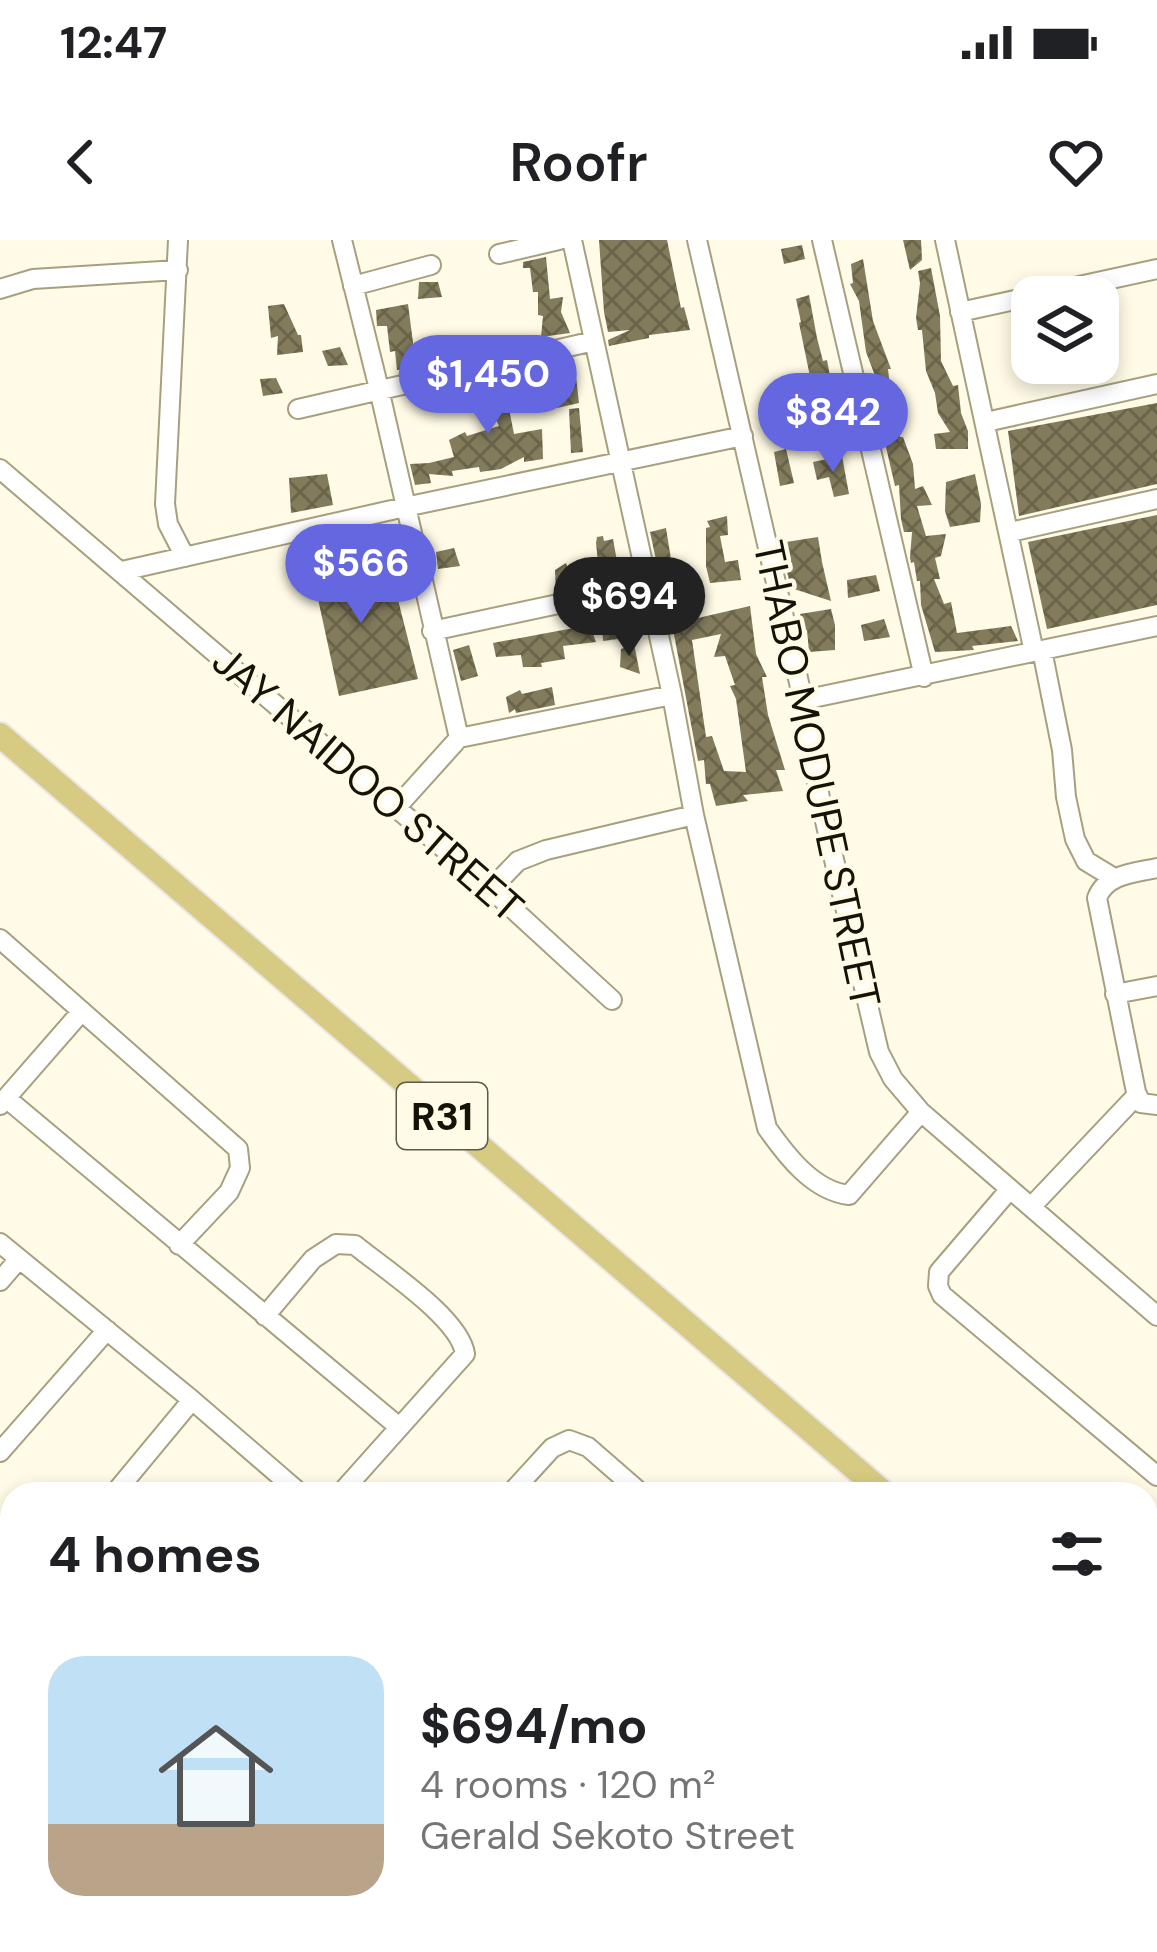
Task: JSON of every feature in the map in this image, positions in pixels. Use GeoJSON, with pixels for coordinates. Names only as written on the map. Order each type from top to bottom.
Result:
{"type":"FeatureCollection","features":[{"type":"Feature","properties":{"kind":"main road","name":"R31"},"geometry":{"type":"LineString","coordinates":[[0,735],[871,1482]]}},
{"type":"Feature","properties":{"kind":"street"},"geometry":{"type":"LineString","coordinates":[[178,240],[165,504],[168,524],[184,557]]}},
{"type":"Feature","properties":{"kind":"street"},"geometry":{"type":"LineString","coordinates":[[342,240],[459,738]]}},
{"type":"Feature","properties":{"kind":"street"},"geometry":{"type":"LineString","coordinates":[[499,254],[560,240]]}},
{"type":"Feature","properties":{"kind":"street"},"geometry":{"type":"LineString","coordinates":[[572,240],[766,1128],[812,1180],[849,1195],[921,1112]]}},
{"type":"Feature","properties":{"kind":"street","name":"THABO MODUPE STREET"},"geometry":{"type":"LineString","coordinates":[[697,240],[879,1052],[893,1079],[921,1112],[1157,1316]]}},
{"type":"Feature","properties":{"kind":"street"},"geometry":{"type":"LineString","coordinates":[[822,240],[924,676]]}},
{"type":"Feature","properties":{"kind":"street"},"geometry":{"type":"LineString","coordinates":[[945,240],[1062,750],[1075,839],[1086,861],[1114,878]]}},
{"type":"Feature","properties":{"kind":"street"},"geometry":{"type":"LineString","coordinates":[[353,286],[431,265]]}},
{"type":"Feature","properties":{"kind":"street"},"geometry":{"type":"LineString","coordinates":[[960,312],[1157,269]]}},
{"type":"Feature","properties":{"kind":"street"},"geometry":{"type":"LineString","coordinates":[[0,289],[33,279],[178,270]]}},
{"type":"Feature","properties":{"kind":"street"},"geometry":{"type":"LineString","coordinates":[[298,409],[594,341]]}},
{"type":"Feature","properties":{"kind":"street"},"geometry":{"type":"LineString","coordinates":[[986,422],[1157,384]]}},
{"type":"Feature","properties":{"kind":"street"},"geometry":{"type":"LineString","coordinates":[[122,571],[743,436]]}},
{"type":"Feature","properties":{"kind":"street","name":"JAY NAIDOO STREET"},"geometry":{"type":"LineString","coordinates":[[0,469],[491,889],[611,1000]]}},
{"type":"Feature","properties":{"kind":"street"},"geometry":{"type":"LineString","coordinates":[[1010,532],[1157,499]]}},
{"type":"Feature","properties":{"kind":"street"},"geometry":{"type":"LineString","coordinates":[[432,631],[647,585]]}},
{"type":"Feature","properties":{"kind":"street"},"geometry":{"type":"LineString","coordinates":[[803,700],[1157,626]]}},
{"type":"Feature","properties":{"kind":"street"},"geometry":{"type":"LineString","coordinates":[[396,808],[459,738],[672,695]]}},
{"type":"Feature","properties":{"kind":"street"},"geometry":{"type":"LineString","coordinates":[[491,889],[508,868],[546,850],[694,815]]}},
{"type":"Feature","properties":{"kind":"street"},"geometry":{"type":"LineString","coordinates":[[1157,868],[1114,878],[1099,890],[1097,898],[1136,1093],[1144,1104],[1157,1105]]}},
{"type":"Feature","properties":{"kind":"street"},"geometry":{"type":"LineString","coordinates":[[0,938],[238,1149],[240,1168],[229,1192],[179,1245]]}},
{"type":"Feature","properties":{"kind":"street"},"geometry":{"type":"LineString","coordinates":[[1115,994],[1157,986]]}},
{"type":"Feature","properties":{"kind":"street"},"geometry":{"type":"LineString","coordinates":[[82,1012],[3,1102],[399,1427]]}},
{"type":"Feature","properties":{"kind":"street"},"geometry":{"type":"LineString","coordinates":[[1031,1208],[1136,1093]]}},
{"type":"Feature","properties":{"kind":"street"},"geometry":{"type":"LineString","coordinates":[[1010,1189],[939,1272],[942,1295],[1157,1476]]}},
{"type":"Feature","properties":{"kind":"street"},"geometry":{"type":"LineString","coordinates":[[0,1243],[287,1482]]}},
{"type":"Feature","properties":{"kind":"street"},"geometry":{"type":"LineString","coordinates":[[265,1316],[313,1259],[336,1244],[355,1245],[449,1321],[463,1340],[465,1354],[351,1482]]}},
{"type":"Feature","properties":{"kind":"street"},"geometry":{"type":"LineString","coordinates":[[0,1281],[19,1258]]}},
{"type":"Feature","properties":{"kind":"street"},"geometry":{"type":"LineString","coordinates":[[0,1452],[107,1330]]}},
{"type":"Feature","properties":{"kind":"street"},"geometry":{"type":"LineString","coordinates":[[126,1482],[192,1400]]}},
{"type":"Feature","properties":{"kind":"street"},"geometry":{"type":"LineString","coordinates":[[521,1482],[552,1448],[569,1440],[588,1447],[628,1482]]}},
{"type":"Feature","properties":{"kind":"building"},"geometry":{"type":"Polygon","coordinates":[[[599,240],[667,240],[690,330],[609,346],[608,340],[630,330],[608,332],[599,240]]]}},
{"type":"Feature","properties":{"kind":"building"},"geometry":{"type":"Polygon","coordinates":[[[903,240],[921,240],[922,260],[910,270],[903,240]]]}},
{"type":"Feature","properties":{"kind":"building"},"geometry":{"type":"Polygon","coordinates":[[[802,245],[805,259],[784,264],[781,249],[802,245]]]}},
{"type":"Feature","properties":{"kind":"building"},"geometry":{"type":"Polygon","coordinates":[[[546,257],[550,299],[563,297],[561,312],[570,333],[541,337],[538,292],[533,292],[530,268],[523,268],[523,262],[546,257]]]}},
{"type":"Feature","properties":{"kind":"building"},"geometry":{"type":"Polygon","coordinates":[[[863,259],[873,321],[891,369],[890,427],[900,429],[913,464],[915,489],[923,486],[932,505],[917,506],[926,536],[946,534],[941,556],[935,558],[940,579],[934,579],[944,604],[951,602],[957,633],[1011,626],[1018,641],[935,652],[921,605],[920,581],[910,558],[912,532],[904,532],[901,519],[899,485],[895,486],[885,443],[886,428],[866,352],[859,301],[850,284],[851,264],[863,259]]]}},
{"type":"Feature","properties":{"kind":"building"},"geometry":{"type":"Polygon","coordinates":[[[931,268],[940,316],[941,361],[953,386],[958,385],[968,449],[936,449],[934,434],[950,432],[938,413],[916,318],[918,271],[931,268]]]}},
{"type":"Feature","properties":{"kind":"building"},"geometry":{"type":"Polygon","coordinates":[[[419,282],[438,282],[442,297],[418,299],[419,282]]]}},
{"type":"Feature","properties":{"kind":"building"},"geometry":{"type":"Polygon","coordinates":[[[809,295],[830,376],[822,377],[843,448],[830,453],[799,323],[796,299],[809,295]]]}},
{"type":"Feature","properties":{"kind":"building"},"geometry":{"type":"Polygon","coordinates":[[[284,304],[301,335],[303,352],[277,355],[278,336],[271,338],[268,306],[284,304]]]}},
{"type":"Feature","properties":{"kind":"building"},"geometry":{"type":"Polygon","coordinates":[[[408,304],[421,367],[397,370],[387,326],[377,326],[376,310],[408,304]]]}},
{"type":"Feature","properties":{"kind":"building"},"geometry":{"type":"Polygon","coordinates":[[[340,347],[348,365],[328,366],[322,351],[340,347]]]}},
{"type":"Feature","properties":{"kind":"building"},"geometry":{"type":"Polygon","coordinates":[[[574,359],[579,403],[557,408],[555,385],[527,392],[525,385],[549,376],[546,369],[574,359]]]}},
{"type":"Feature","properties":{"kind":"building"},"geometry":{"type":"Polygon","coordinates":[[[523,375],[526,392],[506,394],[514,434],[542,429],[543,459],[524,462],[524,457],[501,469],[480,472],[479,467],[452,471],[453,476],[429,474],[431,483],[415,485],[410,464],[454,457],[449,440],[499,426],[488,403],[469,405],[467,386],[523,375]]]}},
{"type":"Feature","properties":{"kind":"building"},"geometry":{"type":"Polygon","coordinates":[[[276,378],[283,393],[263,396],[260,379],[276,378]]]}},
{"type":"Feature","properties":{"kind":"building"},"geometry":{"type":"Polygon","coordinates":[[[1157,403],[1157,484],[1019,516],[1008,431],[1157,403]]]}},
{"type":"Feature","properties":{"kind":"building"},"geometry":{"type":"Polygon","coordinates":[[[579,408],[583,452],[571,453],[569,409],[579,408]]]}},
{"type":"Feature","properties":{"kind":"building"},"geometry":{"type":"Polygon","coordinates":[[[786,449],[794,483],[780,486],[774,452],[786,449]]]}},
{"type":"Feature","properties":{"kind":"building"},"geometry":{"type":"Polygon","coordinates":[[[842,456],[849,494],[834,497],[829,477],[817,480],[813,462],[842,456]]]}},
{"type":"Feature","properties":{"kind":"building"},"geometry":{"type":"Polygon","coordinates":[[[327,474],[333,505],[291,513],[289,478],[327,474]]]}},
{"type":"Feature","properties":{"kind":"building"},"geometry":{"type":"Polygon","coordinates":[[[975,474],[980,522],[950,527],[946,482],[975,474]]]}},
{"type":"Feature","properties":{"kind":"building"},"geometry":{"type":"Polygon","coordinates":[[[1157,515],[1157,605],[1047,629],[1028,542],[1157,515]]]}},
{"type":"Feature","properties":{"kind":"building"},"geometry":{"type":"Polygon","coordinates":[[[727,516],[728,535],[720,536],[725,562],[738,560],[741,580],[710,583],[707,521],[727,516]]]}},
{"type":"Feature","properties":{"kind":"building"},"geometry":{"type":"Polygon","coordinates":[[[666,528],[673,572],[678,571],[680,616],[669,617],[663,568],[658,569],[650,532],[666,528]]]}},
{"type":"Feature","properties":{"kind":"building"},"geometry":{"type":"Polygon","coordinates":[[[603,536],[604,541],[613,539],[617,561],[610,562],[614,578],[600,581],[596,543],[603,536]]]}},
{"type":"Feature","properties":{"kind":"building"},"geometry":{"type":"Polygon","coordinates":[[[818,537],[831,601],[791,588],[786,568],[786,542],[818,537]]]}},
{"type":"Feature","properties":{"kind":"building"},"geometry":{"type":"Polygon","coordinates":[[[380,539],[386,557],[366,557],[362,540],[380,539]]]}},
{"type":"Feature","properties":{"kind":"building"},"geometry":{"type":"Polygon","coordinates":[[[343,548],[348,582],[391,572],[418,679],[339,696],[312,571],[303,572],[302,556],[343,548]]]}},
{"type":"Feature","properties":{"kind":"building"},"geometry":{"type":"Polygon","coordinates":[[[454,548],[460,566],[438,569],[436,552],[454,548]]]}},
{"type":"Feature","properties":{"kind":"building"},"geometry":{"type":"Polygon","coordinates":[[[566,563],[575,587],[556,591],[555,570],[566,563]]]}},
{"type":"Feature","properties":{"kind":"building"},"geometry":{"type":"Polygon","coordinates":[[[876,575],[880,591],[848,598],[847,580],[876,575]]]}},
{"type":"Feature","properties":{"kind":"building"},"geometry":{"type":"Polygon","coordinates":[[[626,603],[633,637],[603,641],[601,612],[626,603]]]}},
{"type":"Feature","properties":{"kind":"building"},"geometry":{"type":"Polygon","coordinates":[[[750,606],[756,654],[767,677],[762,677],[768,715],[785,770],[776,770],[783,791],[743,795],[748,801],[716,806],[710,784],[706,784],[704,760],[698,761],[672,624],[750,606]],[[721,634],[692,640],[706,737],[712,736],[724,771],[746,772],[730,686],[735,685],[725,656],[714,657],[721,634]]]}},
{"type":"Feature","properties":{"kind":"building"},"geometry":{"type":"Polygon","coordinates":[[[831,609],[835,650],[809,652],[800,614],[831,609]]]}},
{"type":"Feature","properties":{"kind":"building"},"geometry":{"type":"Polygon","coordinates":[[[884,619],[890,637],[864,641],[861,625],[884,619]]]}},
{"type":"Feature","properties":{"kind":"building"},"geometry":{"type":"Polygon","coordinates":[[[590,625],[596,642],[563,646],[565,659],[541,663],[542,667],[523,667],[521,655],[496,657],[493,643],[590,625]]]}},
{"type":"Feature","properties":{"kind":"building"},"geometry":{"type":"Polygon","coordinates":[[[634,644],[640,674],[620,667],[621,649],[634,644]]]}},
{"type":"Feature","properties":{"kind":"building"},"geometry":{"type":"Polygon","coordinates":[[[469,645],[478,676],[461,681],[453,650],[469,645]]]}},
{"type":"Feature","properties":{"kind":"building"},"geometry":{"type":"Polygon","coordinates":[[[552,687],[555,705],[509,713],[506,697],[520,690],[522,694],[552,687]]]}}]}
